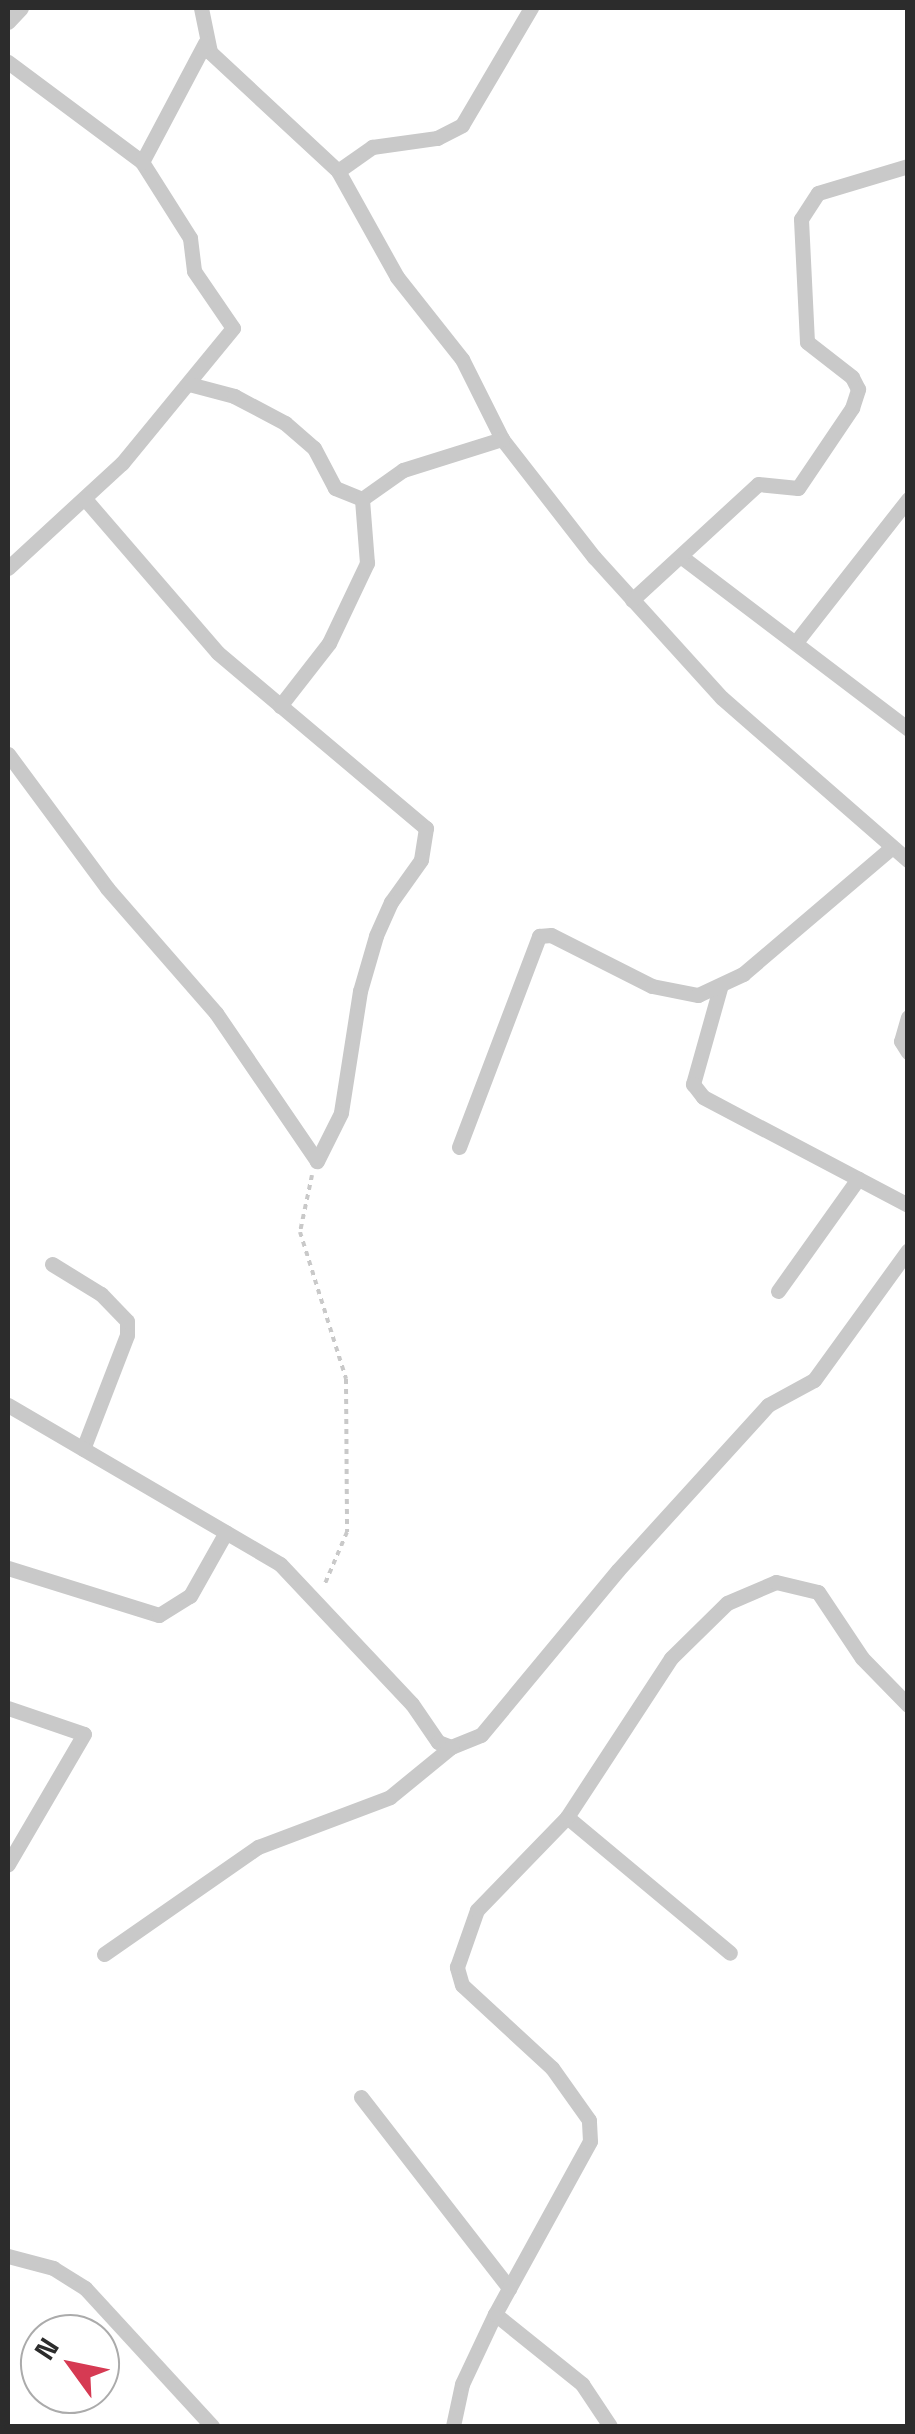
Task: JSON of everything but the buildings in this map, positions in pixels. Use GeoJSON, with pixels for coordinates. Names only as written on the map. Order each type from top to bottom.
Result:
{"type":"FeatureCollection","features":[{"type":"Feature","properties":{"kind":"street"},"geometry":{"type":"LineString","coordinates":[[8,22],[21,8]]}},
{"type":"Feature","properties":{"kind":"street"},"geometry":{"type":"LineString","coordinates":[[201,8],[205,42],[224,70],[338,171],[397,277],[462,358],[502,439],[632,600],[722,698],[826,782],[890,848],[908,860]]}},
{"type":"Feature","properties":{"kind":"street"},"geometry":{"type":"LineString","coordinates":[[338,171],[372,147],[438,138],[462,125],[530,8]]}},
{"type":"Feature","properties":{"kind":"street"},"geometry":{"type":"LineString","coordinates":[[142,162],[205,42]]}},
{"type":"Feature","properties":{"kind":"street"},"geometry":{"type":"LineString","coordinates":[[8,62],[142,162],[190,238],[194,270],[233,328],[189,384],[84,499],[8,568]]}},
{"type":"Feature","properties":{"kind":"street"},"geometry":{"type":"LineString","coordinates":[[632,600],[683,558],[758,484],[798,488],[852,408],[858,389],[852,377],[807,342],[802,219],[818,194],[908,166]]}},
{"type":"Feature","properties":{"kind":"street"},"geometry":{"type":"LineString","coordinates":[[189,384],[234,396],[285,424],[314,448],[336,488],[362,499]]}},
{"type":"Feature","properties":{"kind":"street"},"geometry":{"type":"LineString","coordinates":[[362,499],[404,470],[502,439]]}},
{"type":"Feature","properties":{"kind":"street"},"geometry":{"type":"LineString","coordinates":[[8,754],[107,888],[216,1013],[317,1161],[341,1113],[376,936],[428,836],[414,814],[280,706],[182,617],[84,499]]}},
{"type":"Feature","properties":{"kind":"street"},"geometry":{"type":"LineString","coordinates":[[280,706],[329,643],[367,563],[362,499]]}},
{"type":"Feature","properties":{"kind":"street"},"geometry":{"type":"LineString","coordinates":[[796,642],[908,499]]}},
{"type":"Feature","properties":{"kind":"street"},"geometry":{"type":"LineString","coordinates":[[683,558],[908,729]]}},
{"type":"Feature","properties":{"kind":"street"},"geometry":{"type":"LineString","coordinates":[[459,1146],[539,936],[551,935],[679,995],[720,988],[890,848]]}},
{"type":"Feature","properties":{"kind":"street"},"geometry":{"type":"LineString","coordinates":[[720,988],[692,1084],[704,1098],[908,1205]]}},
{"type":"Feature","properties":{"kind":"street"},"geometry":{"type":"LineString","coordinates":[[908,1018],[901,1041],[908,1052]]}},
{"type":"Feature","properties":{"kind":"street"},"geometry":{"type":"LineString","coordinates":[[778,1291],[858,1179]]}},
{"type":"Feature","properties":{"kind":"street"},"geometry":{"type":"LineString","coordinates":[[104,1954],[258,1847],[390,1797],[451,1748],[481,1735],[618,1570],[768,1406],[814,1380],[908,1250]]}},
{"type":"Feature","properties":{"kind":"street"},"geometry":{"type":"LineString","coordinates":[[52,1264],[101,1294],[127,1320],[127,1335],[83,1449]]}},
{"type":"Feature","properties":{"kind":"street"},"geometry":{"type":"LineString","coordinates":[[8,1405],[280,1564],[412,1704],[432,1736],[451,1748]]}},
{"type":"Feature","properties":{"kind":"street"},"geometry":{"type":"LineString","coordinates":[[8,1568],[159,1616],[190,1596],[226,1532]]}},
{"type":"Feature","properties":{"kind":"street"},"geometry":{"type":"LineString","coordinates":[[453,2426],[462,2384],[495,2314],[571,2186],[590,2141],[588,2120],[552,2068],[476,2003],[457,1966],[478,1910],[567,1817],[671,1658],[727,1603],[776,1582],[818,1592],[862,1658],[908,1705]]}},
{"type":"Feature","properties":{"kind":"street"},"geometry":{"type":"LineString","coordinates":[[8,1708],[84,1734],[8,1864]]}},
{"type":"Feature","properties":{"kind":"street"},"geometry":{"type":"LineString","coordinates":[[567,1817],[730,1952]]}},
{"type":"Feature","properties":{"kind":"street"},"geometry":{"type":"LineString","coordinates":[[360,2097],[509,2288]]}},
{"type":"Feature","properties":{"kind":"street"},"geometry":{"type":"LineString","coordinates":[[8,2256],[53,2268],[85,2288],[212,2426]]}},
{"type":"Feature","properties":{"kind":"street"},"geometry":{"type":"LineString","coordinates":[[495,2314],[582,2384],[610,2426]]}},
{"type":"Feature","properties":{"kind":"path"},"geometry":{"type":"LineString","coordinates":[[317,1161],[302,1199],[300,1232],[346,1378],[348,1502],[347,1532],[317,1601]]}}]}
